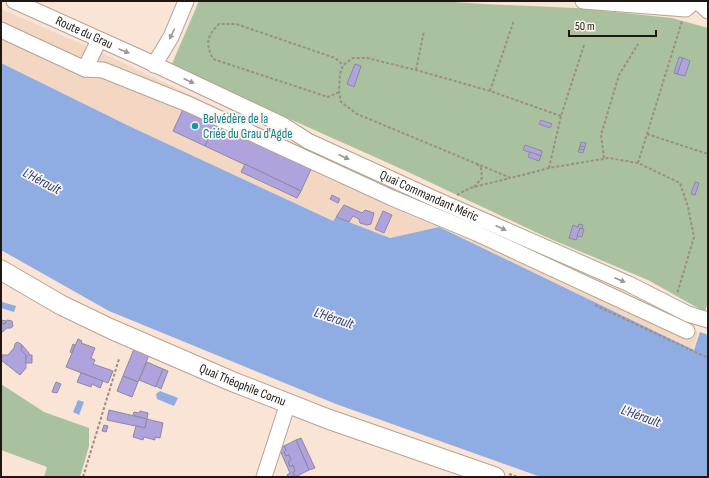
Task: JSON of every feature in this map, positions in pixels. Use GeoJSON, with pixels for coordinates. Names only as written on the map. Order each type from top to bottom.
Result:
{"type":"FeatureCollection","features":[{"type":"Feature","properties":{"kind":"main road","name":"Quai Théophile Cornu"},"geometry":{"type":"LineString","coordinates":[[1,270],[61,305],[111,329],[328,419],[495,477]]}},
{"type":"Feature","properties":{"kind":"street","name":"Route du Grau"},"geometry":{"type":"LineString","coordinates":[[14,1],[154,65]]}},
{"type":"Feature","properties":{"kind":"street"},"geometry":{"type":"LineString","coordinates":[[154,65],[171,37],[186,1]]}},
{"type":"Feature","properties":{"kind":"street"},"geometry":{"type":"LineString","coordinates":[[583,1],[693,4],[708,11]]}},
{"type":"Feature","properties":{"kind":"street"},"geometry":{"type":"LineString","coordinates":[[1,30],[85,69],[103,70],[188,104],[392,198],[476,233],[687,330]]}},
{"type":"Feature","properties":{"kind":"street"},"geometry":{"type":"LineString","coordinates":[[85,69],[99,40]]}},
{"type":"Feature","properties":{"kind":"street","name":"Quai Commandant Méric"},"geometry":{"type":"LineString","coordinates":[[154,65],[283,125],[308,141],[629,284],[688,314],[708,320]]}},
{"type":"Feature","properties":{"kind":"street"},"geometry":{"type":"LineString","coordinates":[[264,477],[288,403]]}},
{"type":"Feature","properties":{"kind":"path"},"geometry":{"type":"LineString","coordinates":[[638,164],[647,134],[693,4]]}},
{"type":"Feature","properties":{"kind":"path"},"geometry":{"type":"LineString","coordinates":[[490,90],[514,20]]}},
{"type":"Feature","properties":{"kind":"path"},"geometry":{"type":"LineString","coordinates":[[338,92],[328,97],[213,59],[207,40],[213,30],[220,24],[236,24],[335,58],[343,65]]}},
{"type":"Feature","properties":{"kind":"path"},"geometry":{"type":"LineString","coordinates":[[416,70],[424,31]]}},
{"type":"Feature","properties":{"kind":"path"},"geometry":{"type":"LineString","coordinates":[[604,158],[601,135],[619,75],[638,44]]}},
{"type":"Feature","properties":{"kind":"path"},"geometry":{"type":"LineString","coordinates":[[549,168],[562,116],[584,45]]}},
{"type":"Feature","properties":{"kind":"path"},"geometry":{"type":"LineString","coordinates":[[511,178],[357,114],[341,102],[338,92],[340,74],[343,65],[353,58],[367,58],[490,90],[562,116]]}},
{"type":"Feature","properties":{"kind":"path"},"geometry":{"type":"LineString","coordinates":[[647,134],[708,154]]}},
{"type":"Feature","properties":{"kind":"path"},"geometry":{"type":"LineString","coordinates":[[450,205],[453,198],[474,187],[549,168],[604,158],[638,164],[680,182],[688,207],[694,237],[673,306]]}},
{"type":"Feature","properties":{"kind":"path"},"geometry":{"type":"LineString","coordinates":[[474,187],[482,178],[481,168],[476,164]]}},
{"type":"Feature","properties":{"kind":"path"},"geometry":{"type":"LineString","coordinates":[[595,304],[708,358]]}},
{"type":"Feature","properties":{"kind":"path"},"geometry":{"type":"LineString","coordinates":[[83,477],[119,359]]}},
{"type":"Feature","properties":{"kind":"shaded area"},"geometry":{"type":"Polygon","coordinates":[[[1,9],[102,53],[665,319],[698,332],[693,349],[439,227],[390,238],[336,217],[334,222],[129,126],[1,63],[1,9]]]}},
{"type":"Feature","properties":{"kind":"green space"},"geometry":{"type":"Polygon","coordinates":[[[199,1],[439,1],[576,8],[672,18],[708,28],[708,302],[705,312],[648,280],[546,237],[406,171],[171,66],[199,1]]]}},
{"type":"Feature","properties":{"kind":"green space"},"geometry":{"type":"Polygon","coordinates":[[[1,384],[44,412],[89,428],[89,446],[80,477],[44,477],[47,467],[1,450],[1,384]]]}},
{"type":"Feature","properties":{"kind":"water","name":"L'Hérault"},"geometry":{"type":"Polygon","coordinates":[[[1,63],[129,126],[333,221],[336,217],[390,238],[439,227],[694,350],[700,332],[708,335],[708,477],[541,477],[336,404],[109,311],[1,250],[1,63]]]}},
{"type":"Feature","properties":{"kind":"water"},"geometry":{"type":"Polygon","coordinates":[[[2,302],[16,306],[14,312],[1,308],[2,302]]]}},
{"type":"Feature","properties":{"kind":"water"},"geometry":{"type":"Polygon","coordinates":[[[160,391],[178,398],[174,406],[157,399],[156,394],[160,391]]]}},
{"type":"Feature","properties":{"kind":"water"},"geometry":{"type":"Polygon","coordinates":[[[78,400],[84,402],[79,415],[73,412],[78,400]]]}},
{"type":"Feature","properties":{"kind":"building"},"geometry":{"type":"Polygon","coordinates":[[[679,57],[683,58],[677,74],[674,73],[679,57]]]}},
{"type":"Feature","properties":{"kind":"building"},"geometry":{"type":"Polygon","coordinates":[[[683,58],[690,61],[685,76],[677,74],[683,58]]]}},
{"type":"Feature","properties":{"kind":"building"},"geometry":{"type":"Polygon","coordinates":[[[355,64],[361,66],[354,87],[347,84],[355,64]]]}},
{"type":"Feature","properties":{"kind":"building","name":"Belvédère de la Criée du Grau d'Agde"},"geometry":{"type":"Polygon","coordinates":[[[184,107],[216,122],[205,146],[173,131],[184,107]]]}},
{"type":"Feature","properties":{"kind":"building"},"geometry":{"type":"Polygon","coordinates":[[[541,120],[552,124],[550,128],[539,124],[541,120]]]}},
{"type":"Feature","properties":{"kind":"building"},"geometry":{"type":"Polygon","coordinates":[[[216,122],[312,167],[301,191],[205,146],[216,122]]]}},
{"type":"Feature","properties":{"kind":"building"},"geometry":{"type":"Polygon","coordinates":[[[581,142],[586,143],[585,147],[580,146],[581,142]]]}},
{"type":"Feature","properties":{"kind":"building"},"geometry":{"type":"Polygon","coordinates":[[[525,145],[542,151],[541,156],[523,150],[525,145]]]}},
{"type":"Feature","properties":{"kind":"building"},"geometry":{"type":"Polygon","coordinates":[[[580,146],[585,147],[584,150],[579,149],[580,146]]]}},
{"type":"Feature","properties":{"kind":"building"},"geometry":{"type":"Polygon","coordinates":[[[579,149],[584,150],[583,153],[578,152],[579,149]]]}},
{"type":"Feature","properties":{"kind":"building"},"geometry":{"type":"Polygon","coordinates":[[[530,152],[541,156],[539,161],[528,157],[530,152]]]}},
{"type":"Feature","properties":{"kind":"building"},"geometry":{"type":"Polygon","coordinates":[[[245,164],[301,191],[297,198],[241,172],[245,164]]]}},
{"type":"Feature","properties":{"kind":"building"},"geometry":{"type":"Polygon","coordinates":[[[695,182],[699,183],[695,195],[691,194],[695,182]]]}},
{"type":"Feature","properties":{"kind":"building"},"geometry":{"type":"Polygon","coordinates":[[[332,195],[340,199],[338,203],[330,199],[332,195]]]}},
{"type":"Feature","properties":{"kind":"building"},"geometry":{"type":"Polygon","coordinates":[[[344,205],[362,213],[365,210],[374,213],[371,224],[367,225],[360,223],[359,219],[353,216],[349,222],[336,217],[344,205]]]}},
{"type":"Feature","properties":{"kind":"building"},"geometry":{"type":"Polygon","coordinates":[[[383,211],[392,215],[384,233],[375,229],[383,211]]]}},
{"type":"Feature","properties":{"kind":"building"},"geometry":{"type":"Polygon","coordinates":[[[579,224],[583,225],[582,229],[580,228],[576,240],[569,238],[573,225],[578,227],[579,224]]]}},
{"type":"Feature","properties":{"kind":"building"},"geometry":{"type":"Polygon","coordinates":[[[580,228],[584,229],[582,237],[577,236],[580,228]]]}},
{"type":"Feature","properties":{"kind":"building"},"geometry":{"type":"Polygon","coordinates":[[[1,320],[6,321],[5,324],[1,323],[1,320]]]}},
{"type":"Feature","properties":{"kind":"building"},"geometry":{"type":"Polygon","coordinates":[[[7,320],[12,321],[13,326],[11,328],[7,328],[1,333],[1,323],[5,324],[7,320]]]}},
{"type":"Feature","properties":{"kind":"building"},"geometry":{"type":"Polygon","coordinates":[[[78,339],[82,341],[81,343],[95,348],[91,358],[95,360],[93,364],[113,371],[108,383],[66,367],[78,339]]]}},
{"type":"Feature","properties":{"kind":"building"},"geometry":{"type":"Polygon","coordinates":[[[17,342],[21,344],[23,347],[21,350],[26,355],[26,368],[20,375],[1,360],[2,355],[8,355],[17,342]]]}},
{"type":"Feature","properties":{"kind":"building"},"geometry":{"type":"Polygon","coordinates":[[[73,344],[75,345],[72,353],[70,352],[73,344]]]}},
{"type":"Feature","properties":{"kind":"building"},"geometry":{"type":"Polygon","coordinates":[[[22,345],[29,355],[32,355],[32,363],[26,363],[26,355],[21,350],[22,345]]]}},
{"type":"Feature","properties":{"kind":"building"},"geometry":{"type":"Polygon","coordinates":[[[134,349],[149,355],[138,382],[123,376],[134,349]]]}},
{"type":"Feature","properties":{"kind":"building"},"geometry":{"type":"Polygon","coordinates":[[[147,362],[163,369],[156,387],[139,380],[147,362]]]}},
{"type":"Feature","properties":{"kind":"building"},"geometry":{"type":"Polygon","coordinates":[[[163,369],[168,371],[161,389],[156,386],[163,369]]]}},
{"type":"Feature","properties":{"kind":"building"},"geometry":{"type":"Polygon","coordinates":[[[81,373],[103,381],[100,388],[92,384],[91,387],[77,382],[81,373]]]}},
{"type":"Feature","properties":{"kind":"building"},"geometry":{"type":"Polygon","coordinates":[[[123,376],[138,382],[132,397],[117,391],[123,376]]]}},
{"type":"Feature","properties":{"kind":"building"},"geometry":{"type":"Polygon","coordinates":[[[56,382],[61,384],[57,393],[52,392],[56,382]]]}},
{"type":"Feature","properties":{"kind":"building"},"geometry":{"type":"Polygon","coordinates":[[[109,410],[147,419],[145,428],[107,420],[109,410]]]}},
{"type":"Feature","properties":{"kind":"building"},"geometry":{"type":"Polygon","coordinates":[[[140,411],[148,413],[147,419],[133,415],[134,412],[139,413],[140,411]]]}},
{"type":"Feature","properties":{"kind":"building"},"geometry":{"type":"Polygon","coordinates":[[[147,419],[163,423],[160,438],[155,437],[155,440],[144,437],[143,440],[133,437],[136,426],[145,428],[147,419]]]}},
{"type":"Feature","properties":{"kind":"building"},"geometry":{"type":"Polygon","coordinates":[[[104,425],[108,426],[106,432],[102,431],[104,425]]]}},
{"type":"Feature","properties":{"kind":"building"},"geometry":{"type":"Polygon","coordinates":[[[301,438],[315,468],[309,470],[296,440],[301,438]]]}},
{"type":"Feature","properties":{"kind":"building"},"geometry":{"type":"Polygon","coordinates":[[[296,440],[309,470],[295,477],[293,465],[290,467],[288,462],[291,460],[289,455],[286,456],[284,452],[286,450],[284,446],[296,440]]]}},
{"type":"Feature","properties":{"kind":"building"},"geometry":{"type":"Polygon","coordinates":[[[284,446],[286,456],[289,455],[291,460],[288,462],[290,467],[293,465],[295,477],[288,477],[287,475],[290,473],[279,448],[284,446]]]}},
{"type":"Feature","properties":{"kind":"place","name":"Belvédère de la Criée du Grau d'Agde"},"geometry":{"type":"Point","coordinates":[195,126]}}]}
